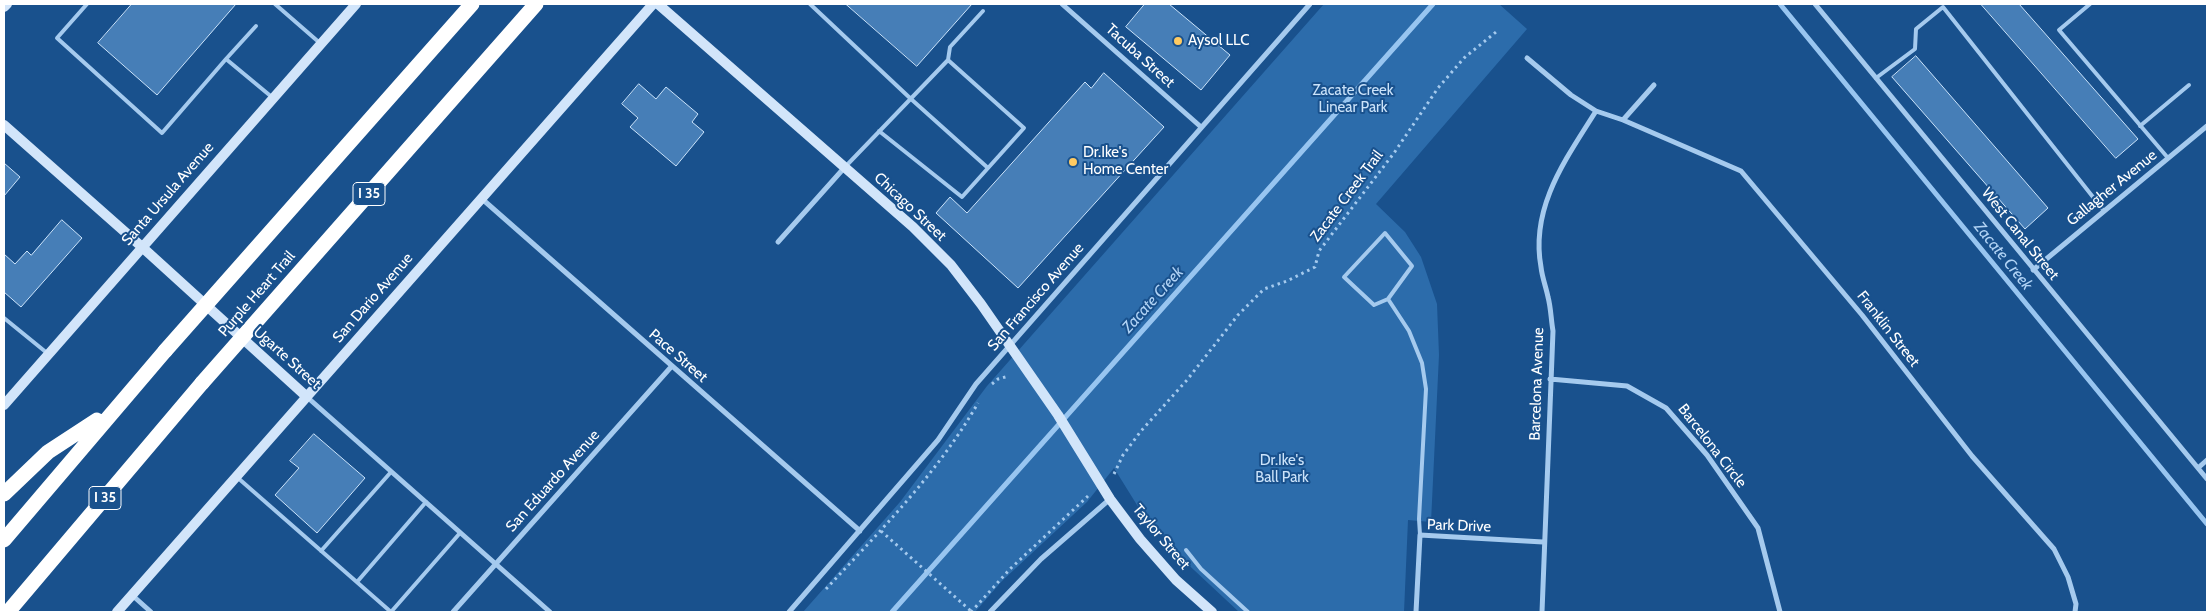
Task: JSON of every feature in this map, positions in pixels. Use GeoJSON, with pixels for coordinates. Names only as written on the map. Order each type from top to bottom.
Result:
{"type":"FeatureCollection","features":[{"type":"Feature","properties":{"kind":"highway","name":"Purple Heart Trail"},"geometry":{"type":"LineString","coordinates":[[4,540],[111,411],[472,4]]}},
{"type":"Feature","properties":{"kind":"highway","name":"Purple Heart Trail"},"geometry":{"type":"LineString","coordinates":[[8,612],[202,383],[536,4]]}},
{"type":"Feature","properties":{"kind":"highway"},"geometry":{"type":"LineString","coordinates":[[4,494],[48,452],[111,411]]}},
{"type":"Feature","properties":{"kind":"main road"},"geometry":{"type":"LineString","coordinates":[[4,7],[7,4]]}},
{"type":"Feature","properties":{"kind":"main road","name":"Santa Ursula Avenue"},"geometry":{"type":"LineString","coordinates":[[4,405],[356,4]]}},
{"type":"Feature","properties":{"kind":"main road","name":"San Dario Avenue"},"geometry":{"type":"LineString","coordinates":[[118,612],[238,478],[306,397],[653,4]]}},
{"type":"Feature","properties":{"kind":"main road","name":"Chicago Street"},"geometry":{"type":"LineString","coordinates":[[658,4],[913,227],[951,265],[1010,345],[1058,415],[1095,474]]}},
{"type":"Feature","properties":{"kind":"main road","name":"Ugarte Street"},"geometry":{"type":"LineString","coordinates":[[4,125],[142,247],[306,397]]}},
{"type":"Feature","properties":{"kind":"main road","name":"Taylor Street"},"geometry":{"type":"LineString","coordinates":[[1095,474],[1110,499],[1140,539],[1176,580],[1212,612]]}},
{"type":"Feature","properties":{"kind":"street","name":"Tacuba Street"},"geometry":{"type":"LineString","coordinates":[[1062,4],[1201,127]]}},
{"type":"Feature","properties":{"kind":"street","name":"San Francisco Avenue"},"geometry":{"type":"LineString","coordinates":[[789,612],[938,440],[976,384],[1310,4]]}},
{"type":"Feature","properties":{"kind":"street","name":"West Canal Street"},"geometry":{"type":"LineString","coordinates":[[1815,4],[2207,479]]}},
{"type":"Feature","properties":{"kind":"street","name":"Franklin Street"},"geometry":{"type":"LineString","coordinates":[[1527,58],[1571,95],[1596,110],[1741,171],[1862,315],[1972,456],[2054,549],[2068,577],[2076,604],[2075,612]]}},
{"type":"Feature","properties":{"kind":"street"},"geometry":{"type":"LineString","coordinates":[[1623,120],[1654,85]]}},
{"type":"Feature","properties":{"kind":"street","name":"Barcelona Avenue"},"geometry":{"type":"LineString","coordinates":[[1542,612],[1543,542],[1553,331],[1549,299],[1540,266],[1540,234],[1545,204],[1555,176],[1596,110]]}},
{"type":"Feature","properties":{"kind":"street","name":"Gallagher Avenue"},"geometry":{"type":"LineString","coordinates":[[2033,270],[2207,126]]}},
{"type":"Feature","properties":{"kind":"street"},"geometry":{"type":"LineString","coordinates":[[778,242],[844,167]]}},
{"type":"Feature","properties":{"kind":"street","name":"Pace Street"},"geometry":{"type":"LineString","coordinates":[[481,198],[671,367],[860,531]]}},
{"type":"Feature","properties":{"kind":"street","name":"San Eduardo Avenue"},"geometry":{"type":"LineString","coordinates":[[453,612],[671,367]]}},
{"type":"Feature","properties":{"kind":"street","name":"Barcelona Circle"},"geometry":{"type":"LineString","coordinates":[[1550,379],[1627,386],[1666,408],[1707,455],[1758,528],[1780,612]]}},
{"type":"Feature","properties":{"kind":"street","name":"Ugarte Street"},"geometry":{"type":"LineString","coordinates":[[306,397],[550,612]]}},
{"type":"Feature","properties":{"kind":"street"},"geometry":{"type":"LineString","coordinates":[[2198,468],[2207,460]]}},
{"type":"Feature","properties":{"kind":"street"},"geometry":{"type":"LineString","coordinates":[[990,612],[1041,559],[1110,499]]}},
{"type":"Feature","properties":{"kind":"street","name":"Park Drive"},"geometry":{"type":"LineString","coordinates":[[1416,612],[1420,536],[1543,542]]}},
{"type":"Feature","properties":{"kind":"street"},"geometry":{"type":"LineString","coordinates":[[132,596],[151,612]]}},
{"type":"Feature","properties":{"kind":"lane"},"geometry":{"type":"LineString","coordinates":[[87,4],[57,38],[162,133],[256,26]]}},
{"type":"Feature","properties":{"kind":"lane"},"geometry":{"type":"LineString","coordinates":[[275,4],[320,44]]}},
{"type":"Feature","properties":{"kind":"lane"},"geometry":{"type":"LineString","coordinates":[[810,4],[910,99],[988,168]]}},
{"type":"Feature","properties":{"kind":"lane"},"geometry":{"type":"LineString","coordinates":[[2090,4],[2059,30],[2168,158]]}},
{"type":"Feature","properties":{"kind":"lane"},"geometry":{"type":"LineString","coordinates":[[1876,78],[1915,49],[1916,29],[1943,7],[2104,211]]}},
{"type":"Feature","properties":{"kind":"lane"},"geometry":{"type":"LineString","coordinates":[[844,167],[948,60],[950,48],[983,11]]}},
{"type":"Feature","properties":{"kind":"lane"},"geometry":{"type":"LineString","coordinates":[[226,59],[273,98]]}},
{"type":"Feature","properties":{"kind":"lane"},"geometry":{"type":"LineString","coordinates":[[879,132],[962,197],[1024,128],[948,60]]}},
{"type":"Feature","properties":{"kind":"lane"},"geometry":{"type":"LineString","coordinates":[[2140,126],[2189,84]]}},
{"type":"Feature","properties":{"kind":"lane"},"geometry":{"type":"LineString","coordinates":[[1386,233],[1412,266],[1388,299],[1374,305],[1344,276],[1386,233]]}},
{"type":"Feature","properties":{"kind":"lane"},"geometry":{"type":"LineString","coordinates":[[1388,299],[1410,331],[1422,363],[1426,389],[1419,519],[1420,536]]}},
{"type":"Feature","properties":{"kind":"lane"},"geometry":{"type":"LineString","coordinates":[[4,318],[48,354]]}},
{"type":"Feature","properties":{"kind":"lane"},"geometry":{"type":"LineString","coordinates":[[321,551],[391,472]]}},
{"type":"Feature","properties":{"kind":"lane"},"geometry":{"type":"LineString","coordinates":[[238,478],[391,612],[460,533]]}},
{"type":"Feature","properties":{"kind":"lane"},"geometry":{"type":"LineString","coordinates":[[357,582],[426,502]]}},
{"type":"Feature","properties":{"kind":"lane"},"geometry":{"type":"LineString","coordinates":[[1186,550],[1201,569],[1248,612]]}},
{"type":"Feature","properties":{"kind":"path","name":"Zacate Creek Trail"},"geometry":{"type":"LineString","coordinates":[[1114,474],[1124,455],[1141,431],[1187,380],[1238,315],[1264,289],[1287,281],[1315,266],[1319,251],[1394,153],[1438,88],[1464,58],[1496,32]]}},
{"type":"Feature","properties":{"kind":"path"},"geometry":{"type":"LineString","coordinates":[[880,532],[972,612],[1010,569],[1088,496]]}},
{"type":"Feature","properties":{"kind":"green space"},"geometry":{"type":"Polygon","coordinates":[[[1324,4],[1499,4],[1527,29],[1376,204],[1405,232],[1421,257],[1437,304],[1439,355],[1431,522],[1408,520],[1404,612],[1239,612],[1179,556],[1137,505],[1114,468],[1087,502],[1002,581],[975,612],[803,612],[900,502],[987,386],[1324,4]]]}},
{"type":"Feature","properties":{"kind":"building"},"geometry":{"type":"Polygon","coordinates":[[[132,4],[236,4],[157,95],[98,43],[132,4]]]}},
{"type":"Feature","properties":{"kind":"building"},"geometry":{"type":"Polygon","coordinates":[[[846,4],[972,4],[917,66],[846,4]]]}},
{"type":"Feature","properties":{"kind":"building","name":"Aysol LLC"},"geometry":{"type":"Polygon","coordinates":[[[1145,4],[1169,4],[1230,55],[1201,90],[1126,27],[1145,4]]]}},
{"type":"Feature","properties":{"kind":"building"},"geometry":{"type":"Polygon","coordinates":[[[1981,4],[2019,4],[2138,139],[2116,158],[1981,4]]]}},
{"type":"Feature","properties":{"kind":"building"},"geometry":{"type":"Polygon","coordinates":[[[1916,56],[2048,208],[2025,229],[1892,77],[1916,56]]]}},
{"type":"Feature","properties":{"kind":"building","name":"Dr.Ike's Home Center"},"geometry":{"type":"Polygon","coordinates":[[[1104,73],[1164,127],[1018,288],[936,213],[950,197],[967,213],[1085,82],[1091,88],[1104,73]]]}},
{"type":"Feature","properties":{"kind":"building"},"geometry":{"type":"Polygon","coordinates":[[[639,84],[656,99],[666,87],[698,114],[692,122],[704,132],[676,166],[630,127],[638,118],[622,104],[639,84]]]}},
{"type":"Feature","properties":{"kind":"building"},"geometry":{"type":"Polygon","coordinates":[[[4,163],[20,177],[4,196],[4,163]]]}},
{"type":"Feature","properties":{"kind":"building"},"geometry":{"type":"Polygon","coordinates":[[[62,220],[82,238],[21,307],[4,292],[4,254],[15,264],[27,251],[31,255],[62,220]]]}},
{"type":"Feature","properties":{"kind":"building"},"geometry":{"type":"Polygon","coordinates":[[[314,434],[365,478],[317,533],[275,495],[299,468],[290,461],[314,434]]]}},
{"type":"Feature","properties":{"kind":"waterway","name":"Zacate Creek"},"geometry":{"type":"LineString","coordinates":[[892,612],[1433,4]]}},
{"type":"Feature","properties":{"kind":"waterway","name":"Zacate Creek"},"geometry":{"type":"LineString","coordinates":[[1780,4],[2207,524]]}},
{"type":"Feature","properties":{"kind":"place","name":"Aysol LLC"},"geometry":{"type":"Point","coordinates":[1178,41]}},
{"type":"Feature","properties":{"kind":"place","name":"Dr.Ike's Home Center"},"geometry":{"type":"Point","coordinates":[1073,162]}},
{"type":"Feature","properties":{"kind":"park label","name":"Zacate Creek Linear Park"},"geometry":{"type":"Point","coordinates":[1353,100]}},
{"type":"Feature","properties":{"kind":"park label","name":"Dr.Ike's Ball Park"},"geometry":{"type":"Point","coordinates":[1282,470]}}]}
